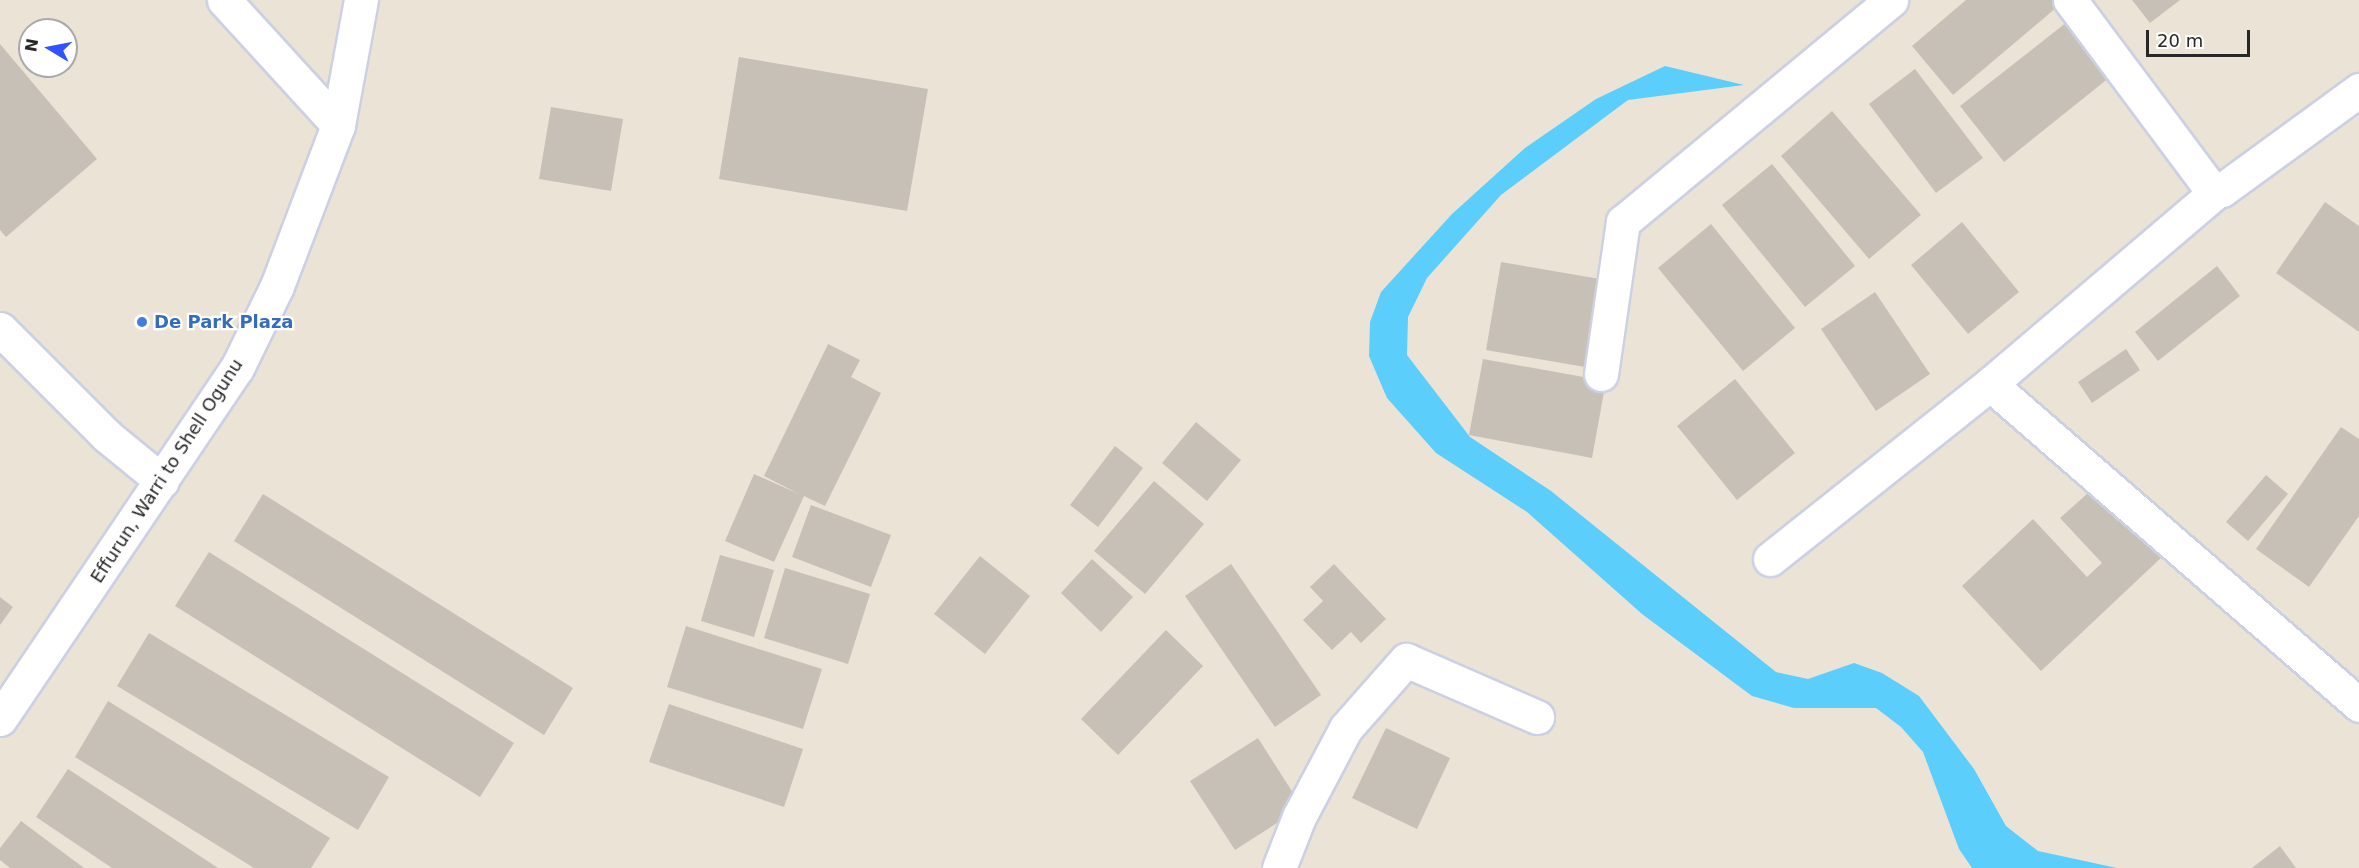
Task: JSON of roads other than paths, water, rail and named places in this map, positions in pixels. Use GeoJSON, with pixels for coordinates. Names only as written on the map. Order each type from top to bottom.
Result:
{"type":"FeatureCollection","features":[{"type":"Feature","properties":{"kind":"street"},"geometry":{"type":"LineString","coordinates":[[224,0],[338,124]]}},
{"type":"Feature","properties":{"kind":"street","name":"Effurun, Warri to Shell Ogunu"},"geometry":{"type":"LineString","coordinates":[[0,719],[162,481],[242,358],[277,286],[338,124],[361,0]]}},
{"type":"Feature","properties":{"kind":"street"},"geometry":{"type":"LineString","coordinates":[[1601,374],[1623,222],[1891,0]]}},
{"type":"Feature","properties":{"kind":"street"},"geometry":{"type":"LineString","coordinates":[[2070,0],[2211,189],[2219,189]]}},
{"type":"Feature","properties":{"kind":"street"},"geometry":{"type":"LineString","coordinates":[[1770,559],[1990,384],[2219,189],[2359,90]]}},
{"type":"Feature","properties":{"kind":"street"},"geometry":{"type":"LineString","coordinates":[[0,329],[107,436],[162,481]]}},
{"type":"Feature","properties":{"kind":"street"},"geometry":{"type":"LineString","coordinates":[[1990,384],[2359,705]]}},
{"type":"Feature","properties":{"kind":"street"},"geometry":{"type":"LineString","coordinates":[[1279,868],[1299,817],[1346,728],[1406,660],[1537,717]]}},
{"type":"Feature","properties":{"kind":"water"},"geometry":{"type":"Polygon","coordinates":[[[1665,66],[1744,85],[1628,100],[1501,195],[1427,278],[1408,317],[1407,355],[1470,437],[1551,491],[1776,672],[1808,679],[1854,663],[1882,673],[1919,696],[1974,769],[2006,826],[2038,851],[2117,868],[1972,868],[1959,849],[1923,752],[1901,727],[1876,708],[1794,708],[1752,696],[1642,614],[1527,512],[1436,453],[1387,398],[1369,356],[1370,322],[1381,292],[1452,214],[1525,148],[1596,99],[1665,66]]]}},
{"type":"Feature","properties":{"kind":"place","name":"De Park Plaza"},"geometry":{"type":"Point","coordinates":[142,322]}}]}
